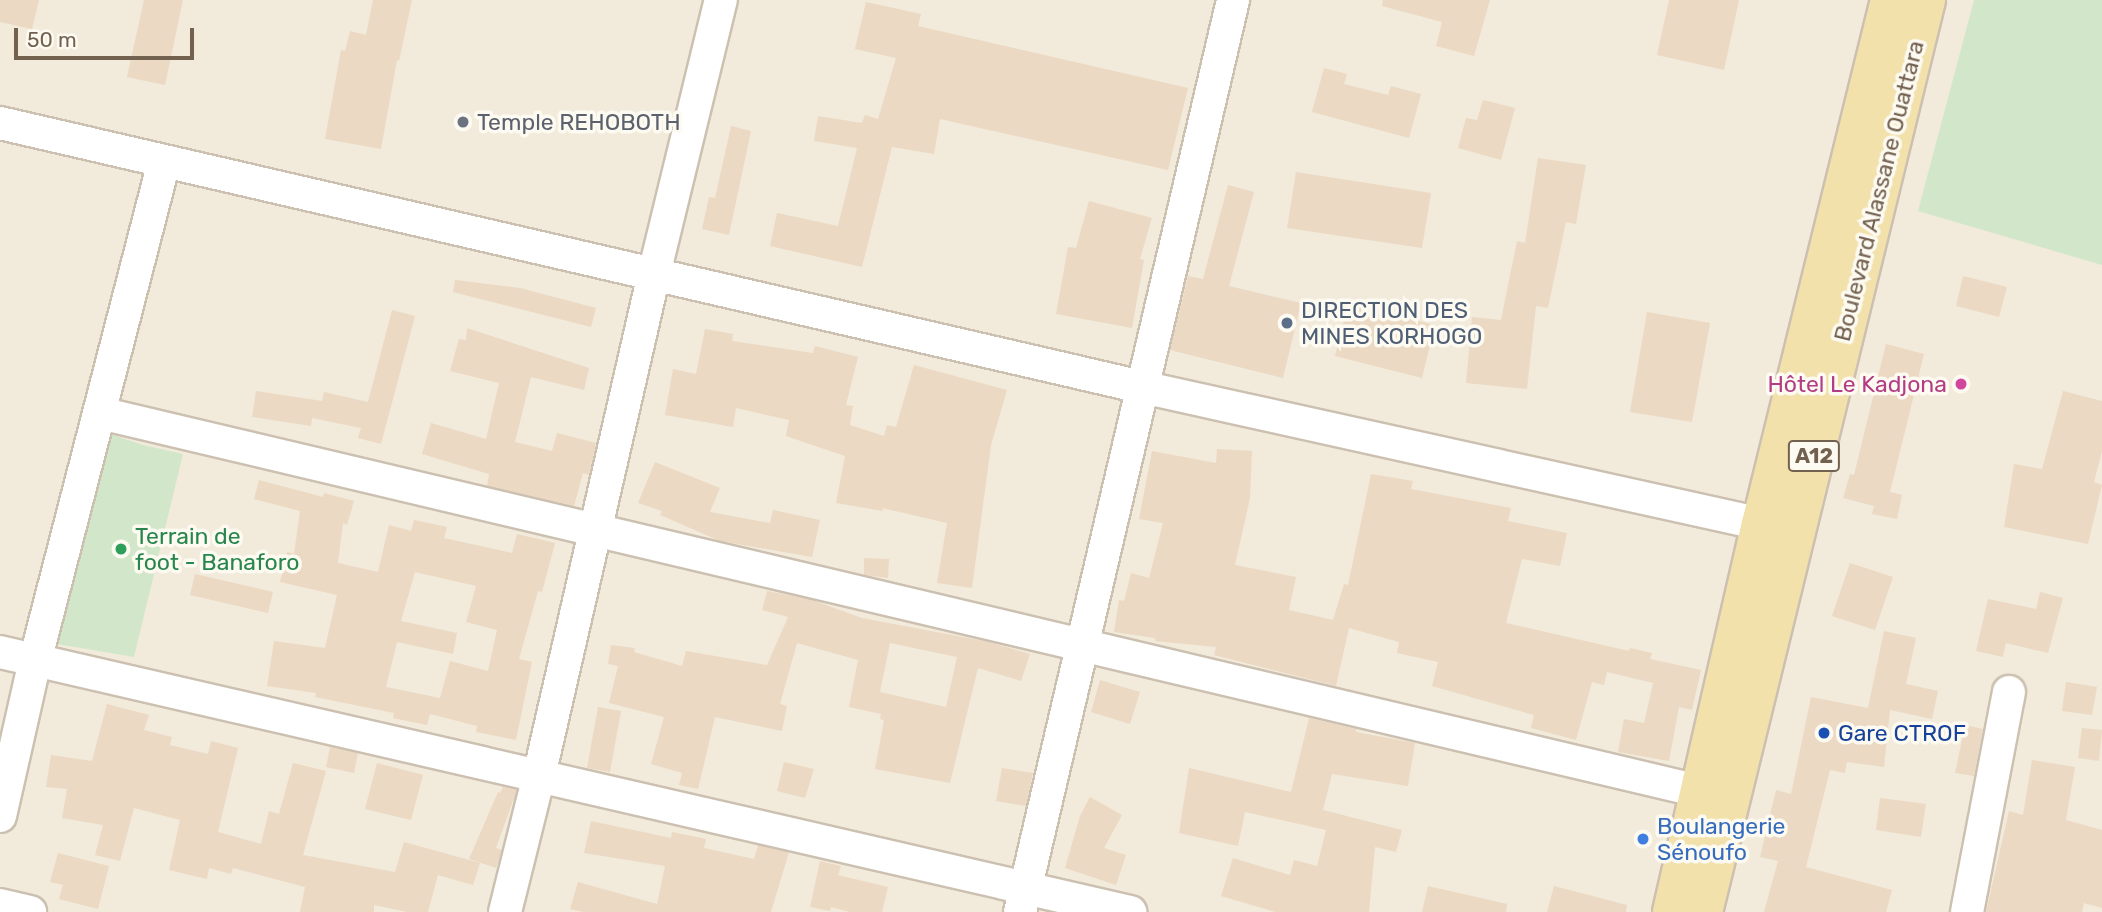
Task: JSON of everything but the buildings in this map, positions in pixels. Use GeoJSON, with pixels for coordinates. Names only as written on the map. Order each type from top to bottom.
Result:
{"type":"FeatureCollection","features":[{"type":"Feature","properties":{"kind":"main road","name":"Boulevard Alassane Ouattara"},"geometry":{"type":"LineString","coordinates":[[1672,912],[1713,795],[1896,22],[1926,0]]}},
{"type":"Feature","properties":{"kind":"main road","name":"Boulevard Alassane Ouattara"},"geometry":{"type":"LineString","coordinates":[[1703,912],[1713,795]]}},
{"type":"Feature","properties":{"kind":"street"},"geometry":{"type":"LineString","coordinates":[[505,912],[539,776],[653,274],[721,0]]}},
{"type":"Feature","properties":{"kind":"street"},"geometry":{"type":"LineString","coordinates":[[1023,899],[1233,0]]}},
{"type":"Feature","properties":{"kind":"street"},"geometry":{"type":"LineString","coordinates":[[0,123],[1142,387],[1778,528]]}},
{"type":"Feature","properties":{"kind":"street"},"geometry":{"type":"LineString","coordinates":[[0,816],[35,661],[164,162]]}},
{"type":"Feature","properties":{"kind":"street"},"geometry":{"type":"LineString","coordinates":[[100,412],[595,531],[1082,643],[1713,795]]}},
{"type":"Feature","properties":{"kind":"street"},"geometry":{"type":"LineString","coordinates":[[0,652],[539,776],[1023,899],[1130,912]]}},
{"type":"Feature","properties":{"kind":"street"},"geometry":{"type":"LineString","coordinates":[[1968,912],[2009,692]]}},
{"type":"Feature","properties":{"kind":"street"},"geometry":{"type":"LineString","coordinates":[[0,905],[30,912]]}},
{"type":"Feature","properties":{"kind":"shaded area"},"geometry":{"type":"Polygon","coordinates":[[[0,0],[2102,0],[2102,912],[0,912],[0,0]]]}},
{"type":"Feature","properties":{"kind":"green space"},"geometry":{"type":"Polygon","coordinates":[[[1974,0],[2102,0],[2102,265],[1918,211],[1974,0]]]}},
{"type":"Feature","properties":{"kind":"green space","name":"Terrain de foot - Banaforo"},"geometry":{"type":"Polygon","coordinates":[[[110,434],[183,454],[134,657],[57,644],[110,434]]]}},
{"type":"Feature","properties":{"kind":"place","name":"Temple REHOBOTH"},"geometry":{"type":"Point","coordinates":[463,122]}},
{"type":"Feature","properties":{"kind":"place","name":"DIRECTION DES MINES KORHOGO"},"geometry":{"type":"Point","coordinates":[1287,323]}},
{"type":"Feature","properties":{"kind":"place","name":"Hôtel Le Kadjona"},"geometry":{"type":"Point","coordinates":[1961,384]}},
{"type":"Feature","properties":{"kind":"place","name":"Terrain de foot - Banaforo"},"geometry":{"type":"Point","coordinates":[121,549]}},
{"type":"Feature","properties":{"kind":"place","name":"Gare CTROF"},"geometry":{"type":"Point","coordinates":[1824,733]}},
{"type":"Feature","properties":{"kind":"place","name":"Boulangerie Sénoufo"},"geometry":{"type":"Point","coordinates":[1643,839]}}]}
